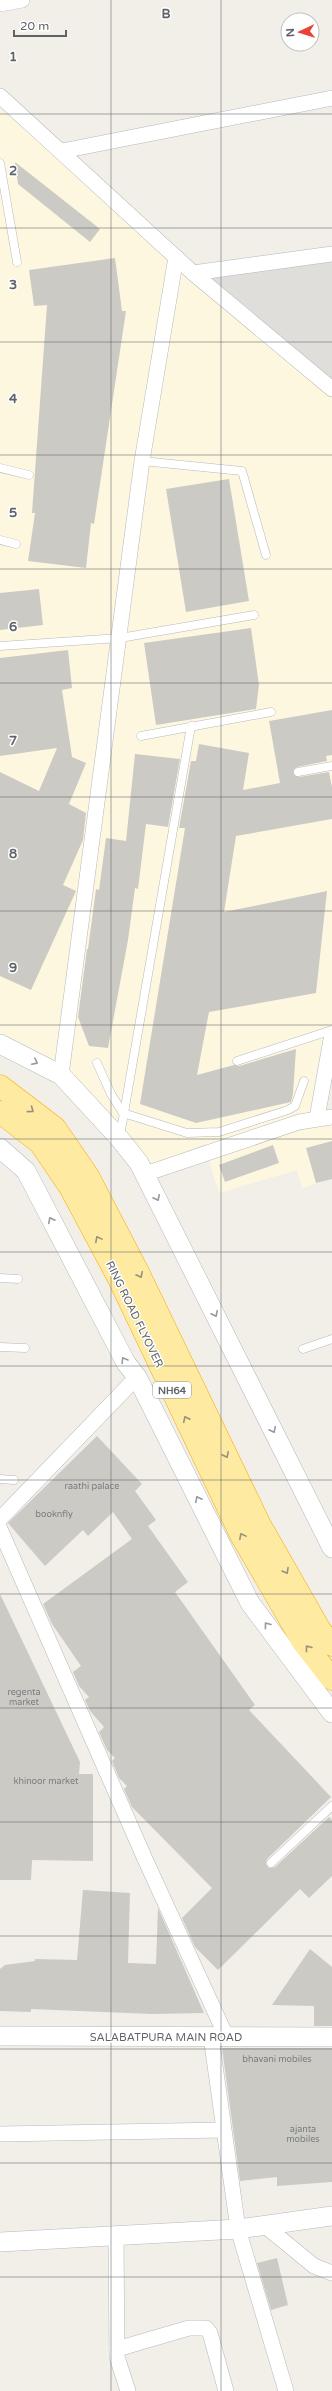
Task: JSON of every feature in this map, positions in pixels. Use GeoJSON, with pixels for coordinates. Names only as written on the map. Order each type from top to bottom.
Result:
{"type":"FeatureCollection","features":[{"type":"Feature","properties":{"kind":"highway","name":"RING ROAD FLYOVER"},"geometry":{"type":"LineString","coordinates":[[0,1086],[55,1128],[88,1176],[137,1270],[260,1525],[320,1630],[332,1645]]}},
{"type":"Feature","properties":{"kind":"highway","name":"RING ROAD FLYOVER"},"geometry":{"type":"LineString","coordinates":[[0,1112],[40,1143],[70,1187],[119,1279],[242,1535],[303,1642],[332,1679]]}},
{"type":"Feature","properties":{"kind":"street"},"geometry":{"type":"LineString","coordinates":[[0,4],[22,0]]}},
{"type":"Feature","properties":{"kind":"street"},"geometry":{"type":"LineString","coordinates":[[0,96],[62,151],[193,273],[332,389]]}},
{"type":"Feature","properties":{"kind":"street"},"geometry":{"type":"LineString","coordinates":[[62,151],[332,98]]}},
{"type":"Feature","properties":{"kind":"street"},"geometry":{"type":"LineString","coordinates":[[193,273],[332,254]]}},
{"type":"Feature","properties":{"kind":"street"},"geometry":{"type":"LineString","coordinates":[[61,1075],[120,638],[142,461],[176,257]]}},
{"type":"Feature","properties":{"kind":"street"},"geometry":{"type":"LineString","coordinates":[[145,1174],[325,1117],[332,1034]]}},
{"type":"Feature","properties":{"kind":"street"},"geometry":{"type":"LineString","coordinates":[[0,1044],[61,1075],[120,1139],[145,1174],[332,1548]]}},
{"type":"Feature","properties":{"kind":"street"},"geometry":{"type":"LineString","coordinates":[[0,1148],[26,1171],[126,1363],[137,1376],[250,1603],[332,1713]]}},
{"type":"Feature","properties":{"kind":"street"},"geometry":{"type":"LineString","coordinates":[[0,1519],[137,1376]]}},
{"type":"Feature","properties":{"kind":"street"},"geometry":{"type":"LineString","coordinates":[[0,1529],[145,1859],[219,2037],[223,2130],[238,2229],[286,2391]]}},
{"type":"Feature","properties":{"kind":"street","name":"SALABATPURA MAIN ROAD"},"geometry":{"type":"LineString","coordinates":[[0,2036],[332,2037]]}},
{"type":"Feature","properties":{"kind":"street"},"geometry":{"type":"LineString","coordinates":[[0,2134],[223,2130]]}},
{"type":"Feature","properties":{"kind":"street"},"geometry":{"type":"LineString","coordinates":[[0,2242],[238,2229],[332,2216]]}},
{"type":"Feature","properties":{"kind":"street"},"geometry":{"type":"LineString","coordinates":[[264,2225],[314,2266],[332,2274]]}},
{"type":"Feature","properties":{"kind":"street"},"geometry":{"type":"LineString","coordinates":[[116,2236],[117,2357],[128,2391]]}},
{"type":"Feature","properties":{"kind":"street"},"geometry":{"type":"LineString","coordinates":[[117,2349],[189,2328],[206,2328],[210,2333],[226,2391]]}},
{"type":"Feature","properties":{"kind":"lane"},"geometry":{"type":"LineString","coordinates":[[0,163],[17,262]]}},
{"type":"Feature","properties":{"kind":"lane"},"geometry":{"type":"LineString","coordinates":[[142,461],[242,470],[266,555]]}},
{"type":"Feature","properties":{"kind":"lane"},"geometry":{"type":"LineString","coordinates":[[0,468],[29,475]]}},
{"type":"Feature","properties":{"kind":"lane"},"geometry":{"type":"LineString","coordinates":[[0,540],[16,544]]}},
{"type":"Feature","properties":{"kind":"lane"},"geometry":{"type":"LineString","coordinates":[[0,646],[120,638],[254,616]]}},
{"type":"Feature","properties":{"kind":"lane"},"geometry":{"type":"LineString","coordinates":[[141,736],[271,712]]}},
{"type":"Feature","properties":{"kind":"lane"},"geometry":{"type":"LineString","coordinates":[[120,1139],[123,1113],[191,726]]}},
{"type":"Feature","properties":{"kind":"lane"},"geometry":{"type":"LineString","coordinates":[[298,772],[332,766]]}},
{"type":"Feature","properties":{"kind":"lane"},"geometry":{"type":"LineString","coordinates":[[236,1061],[332,1030]]}},
{"type":"Feature","properties":{"kind":"lane"},"geometry":{"type":"LineString","coordinates":[[98,1063],[111,1094],[123,1113],[187,1133],[219,1132],[288,1110],[295,1106],[304,1081]]}},
{"type":"Feature","properties":{"kind":"lane"},"geometry":{"type":"LineString","coordinates":[[0,1278],[18,1279]]}},
{"type":"Feature","properties":{"kind":"lane"},"geometry":{"type":"LineString","coordinates":[[303,1349],[332,1339]]}},
{"type":"Feature","properties":{"kind":"lane"},"geometry":{"type":"LineString","coordinates":[[0,1347],[25,1348]]}},
{"type":"Feature","properties":{"kind":"lane"},"geometry":{"type":"LineString","coordinates":[[0,1479],[14,1480]]}},
{"type":"Feature","properties":{"kind":"lane"},"geometry":{"type":"LineString","coordinates":[[271,1863],[332,1806]]}},
{"type":"Feature","properties":{"kind":"shaded area"},"geometry":{"type":"Polygon","coordinates":[[[0,109],[332,393],[332,1030],[318,1122],[332,1122],[332,1179],[302,1188],[297,1170],[219,1193],[204,1144],[147,1167],[69,1073],[0,1037],[0,109]]]}},
{"type":"Feature","properties":{"kind":"shaded area"},"geometry":{"type":"Polygon","coordinates":[[[332,258],[332,383],[205,275],[332,258]]]}},
{"type":"Feature","properties":{"kind":"building"},"geometry":{"type":"Polygon","coordinates":[[[15,162],[100,229],[90,242],[18,184],[15,162]]]}},
{"type":"Feature","properties":{"kind":"building"},"geometry":{"type":"Polygon","coordinates":[[[115,258],[122,311],[126,311],[94,524],[91,523],[86,568],[28,561],[35,513],[32,513],[47,305],[34,306],[29,270],[115,258]]]}},
{"type":"Feature","properties":{"kind":"building"},"geometry":{"type":"Polygon","coordinates":[[[229,479],[249,601],[186,612],[166,489],[229,479]]]}},
{"type":"Feature","properties":{"kind":"building"},"geometry":{"type":"Polygon","coordinates":[[[39,589],[43,625],[0,630],[0,593],[39,589]]]}},
{"type":"Feature","properties":{"kind":"building"},"geometry":{"type":"Polygon","coordinates":[[[251,628],[259,685],[256,709],[156,725],[144,643],[251,628]]]}},
{"type":"Feature","properties":{"kind":"building"},"geometry":{"type":"Polygon","coordinates":[[[68,650],[72,688],[62,690],[72,757],[86,763],[69,804],[86,813],[83,840],[63,885],[76,891],[31,990],[0,976],[0,772],[39,791],[57,748],[0,756],[0,658],[68,650]]]}},
{"type":"Feature","properties":{"kind":"building"},"geometry":{"type":"Polygon","coordinates":[[[332,710],[332,755],[326,756],[327,761],[297,767],[293,773],[299,777],[329,772],[332,787],[332,819],[236,836],[224,912],[327,891],[316,993],[209,1012],[197,1075],[234,1065],[239,1066],[296,1049],[293,1094],[291,1102],[196,1123],[140,1104],[185,828],[179,828],[191,761],[196,761],[199,744],[249,753],[243,790],[280,783],[269,721],[332,710]]]}},
{"type":"Feature","properties":{"kind":"building"},"geometry":{"type":"Polygon","coordinates":[[[135,754],[180,759],[168,827],[146,824],[138,889],[135,888],[128,940],[108,1048],[89,1046],[78,1017],[96,889],[99,890],[106,838],[126,841],[135,754]]]}},
{"type":"Feature","properties":{"kind":"building"},"geometry":{"type":"Polygon","coordinates":[[[332,1141],[332,1179],[316,1183],[306,1148],[332,1141]]]}},
{"type":"Feature","properties":{"kind":"building"},"geometry":{"type":"Polygon","coordinates":[[[273,1145],[279,1163],[225,1182],[219,1165],[273,1145]]]}},
{"type":"Feature","properties":{"kind":"building"},"geometry":{"type":"Polygon","coordinates":[[[97,1436],[142,1484],[135,1491],[156,1520],[148,1526],[188,1582],[175,1592],[255,1705],[249,1710],[331,1797],[267,1859],[266,1864],[269,1868],[275,1867],[329,1817],[332,1820],[332,1876],[309,1898],[300,1889],[218,1970],[195,1947],[182,1918],[212,1888],[132,1807],[124,1789],[127,1786],[119,1778],[112,1761],[115,1758],[107,1750],[99,1732],[104,1727],[90,1711],[85,1700],[89,1697],[79,1686],[73,1672],[81,1666],[52,1624],[43,1604],[132,1539],[113,1512],[88,1536],[83,1530],[45,1566],[8,1523],[97,1436]]]}},
{"type":"Feature","properties":{"kind":"building"},"geometry":{"type":"Polygon","coordinates":[[[0,1594],[80,1762],[79,1774],[93,1774],[93,1861],[32,1860],[31,1880],[0,1880],[0,1594]]]}},
{"type":"Feature","properties":{"kind":"building"},"geometry":{"type":"Polygon","coordinates":[[[83,1890],[130,1893],[128,1963],[156,1964],[158,1908],[204,2013],[152,2014],[31,2009],[31,2012],[0,2011],[0,1969],[5,1965],[35,1961],[35,1959],[77,1960],[83,1890]]]}},
{"type":"Feature","properties":{"kind":"building"},"geometry":{"type":"Polygon","coordinates":[[[310,1949],[332,1967],[332,2026],[314,2026],[314,2006],[272,2005],[310,1949]]]}},
{"type":"Feature","properties":{"kind":"building"},"geometry":{"type":"Polygon","coordinates":[[[222,2048],[332,2048],[332,2182],[277,2186],[277,2177],[240,2181],[222,2048]]]}},
{"type":"Feature","properties":{"kind":"building"},"geometry":{"type":"Polygon","coordinates":[[[277,2258],[288,2305],[271,2310],[257,2263],[277,2258]]]}}]}
